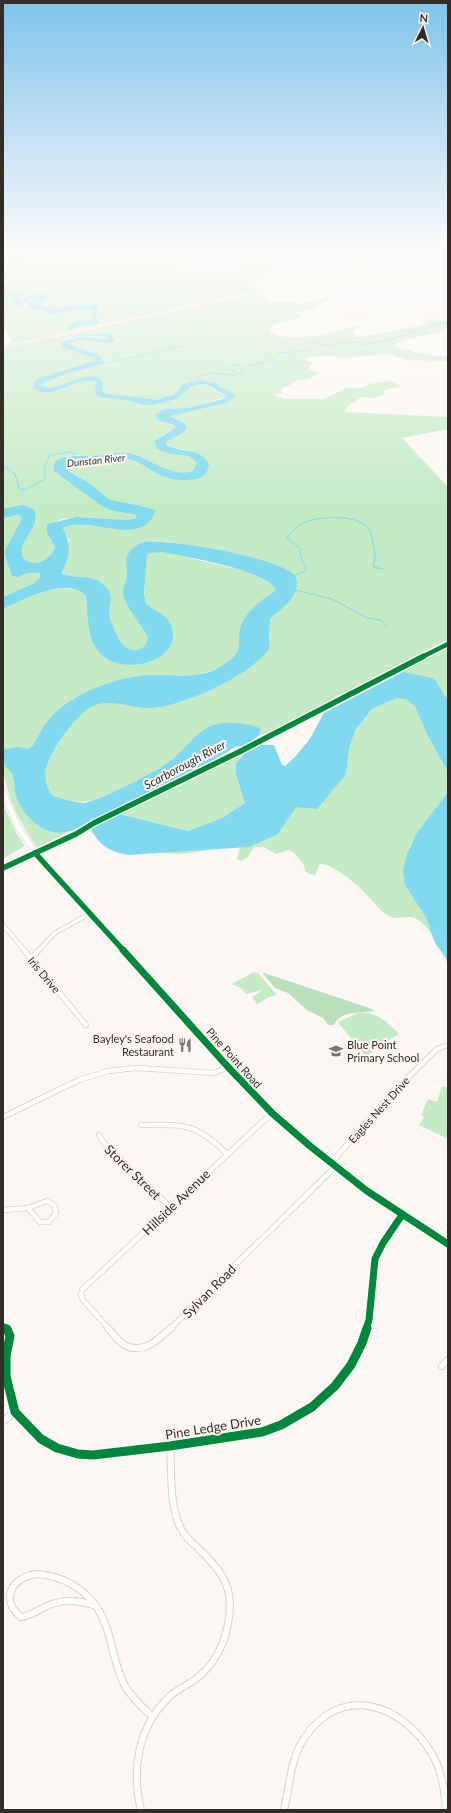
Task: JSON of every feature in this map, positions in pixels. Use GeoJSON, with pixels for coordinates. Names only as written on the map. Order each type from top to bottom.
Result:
{"type":"FeatureCollection","features":[{"type":"Feature","properties":{"kind":"main road"},"geometry":{"type":"LineString","coordinates":[[3,347],[61,335]]}},
{"type":"Feature","properties":{"kind":"main road","name":"Pine Point Road"},"geometry":{"type":"LineString","coordinates":[[3,791],[15,821],[35,853],[228,1067],[272,1113],[333,1165],[402,1215],[448,1244]]}},
{"type":"Feature","properties":{"kind":"street"},"geometry":{"type":"LineString","coordinates":[[31,959],[55,933],[89,914]]}},
{"type":"Feature","properties":{"kind":"street","name":"Iris Drive"},"geometry":{"type":"LineString","coordinates":[[3,926],[86,1025]]}},
{"type":"Feature","properties":{"kind":"street","name":"Eagles Nest Drive"},"geometry":{"type":"LineString","coordinates":[[333,1165],[393,1092],[437,1049],[448,1045]]}},
{"type":"Feature","properties":{"kind":"street"},"geometry":{"type":"LineString","coordinates":[[3,1117],[79,1080],[108,1071],[137,1068],[212,1073],[219,1072],[228,1067]]}},
{"type":"Feature","properties":{"kind":"street","name":"Hillside Avenue"},"geometry":{"type":"LineString","coordinates":[[81,1293],[84,1288],[226,1154],[272,1113]]}},
{"type":"Feature","properties":{"kind":"street"},"geometry":{"type":"LineString","coordinates":[[142,1124],[196,1129],[207,1136],[226,1154]]}},
{"type":"Feature","properties":{"kind":"street","name":"Storer Street"},"geometry":{"type":"LineString","coordinates":[[99,1134],[103,1142],[170,1207]]}},
{"type":"Feature","properties":{"kind":"street","name":"Sylvan Road"},"geometry":{"type":"LineString","coordinates":[[81,1293],[81,1297],[86,1304],[119,1341],[136,1348],[150,1346],[200,1300],[333,1165]]}},
{"type":"Feature","properties":{"kind":"street"},"geometry":{"type":"LineString","coordinates":[[3,1210],[28,1208],[43,1202],[47,1202],[54,1206],[56,1213],[51,1220],[42,1223],[36,1220],[28,1208]]}},
{"type":"Feature","properties":{"kind":"street","name":"Pine Ledge Drive"},"geometry":{"type":"LineString","coordinates":[[3,1327],[9,1331],[6,1376],[15,1412],[27,1426],[46,1442],[62,1450],[78,1454],[105,1454],[249,1434],[272,1428],[303,1413],[329,1392],[346,1373],[362,1343],[371,1306],[374,1262],[383,1243],[402,1215]]}},
{"type":"Feature","properties":{"kind":"street"},"geometry":{"type":"LineString","coordinates":[[442,1366],[448,1360]]}},
{"type":"Feature","properties":{"kind":"street"},"geometry":{"type":"LineString","coordinates":[[3,1421],[15,1412]]}},
{"type":"Feature","properties":{"kind":"street"},"geometry":{"type":"LineString","coordinates":[[141,1810],[136,1784],[137,1760],[144,1733],[152,1716],[171,1695],[200,1676],[210,1667],[223,1644],[229,1619],[228,1592],[220,1571],[189,1540],[177,1522],[170,1446]]}},
{"type":"Feature","properties":{"kind":"street"},"geometry":{"type":"LineString","coordinates":[[96,1606],[77,1600],[65,1600],[54,1602],[30,1616],[21,1617],[12,1611],[8,1597],[12,1586],[20,1578],[33,1574],[46,1574],[62,1578],[76,1585],[96,1606],[108,1628],[116,1664],[124,1683],[132,1696],[152,1716]]}},
{"type":"Feature","properties":{"kind":"street"},"geometry":{"type":"LineString","coordinates":[[284,1810],[293,1762],[305,1737],[319,1719],[333,1710],[362,1704],[385,1709],[395,1714],[406,1722],[420,1736],[432,1753],[440,1772],[446,1810]]}},
{"type":"Feature","properties":{"kind":"green space"},"geometry":{"type":"Polygon","coordinates":[[[9,335],[51,335],[12,343],[9,335]]]}},
{"type":"Feature","properties":{"kind":"green space"},"geometry":{"type":"Polygon","coordinates":[[[69,335],[277,335],[301,337],[322,335],[354,335],[356,337],[361,337],[374,335],[427,335],[409,339],[394,345],[400,349],[410,350],[413,352],[434,356],[448,356],[448,361],[406,360],[388,354],[341,358],[327,355],[307,358],[305,360],[312,362],[309,369],[319,373],[310,379],[295,381],[281,389],[282,393],[273,395],[286,399],[323,399],[347,388],[360,388],[369,384],[391,381],[400,386],[382,391],[386,394],[374,398],[361,397],[348,405],[344,412],[448,417],[448,429],[402,438],[448,487],[448,639],[268,733],[258,736],[261,730],[251,732],[249,729],[255,727],[254,726],[242,725],[219,727],[208,731],[200,737],[183,755],[171,763],[111,794],[84,802],[76,801],[73,804],[74,801],[54,799],[49,795],[45,777],[46,768],[60,741],[81,713],[99,702],[106,701],[146,706],[162,705],[188,700],[208,688],[244,671],[263,654],[268,644],[270,631],[267,617],[288,600],[295,587],[291,576],[278,568],[260,561],[203,551],[202,550],[204,548],[174,542],[150,541],[139,544],[132,549],[127,557],[128,576],[126,604],[136,616],[154,631],[155,635],[147,646],[140,650],[128,651],[124,648],[108,622],[105,611],[106,596],[99,584],[87,578],[59,576],[56,573],[65,559],[68,551],[68,542],[70,542],[63,528],[74,524],[124,528],[136,527],[146,522],[155,511],[144,507],[108,500],[79,477],[69,472],[65,467],[71,462],[129,458],[154,472],[170,478],[186,479],[201,475],[205,472],[207,467],[207,463],[204,458],[195,452],[174,448],[165,443],[186,429],[183,422],[168,415],[180,414],[207,405],[227,403],[233,398],[234,395],[211,381],[199,380],[226,397],[187,408],[164,409],[156,414],[157,419],[175,424],[177,428],[163,435],[154,443],[156,447],[171,453],[192,457],[198,464],[198,469],[191,474],[183,475],[174,473],[131,453],[100,456],[70,455],[59,460],[55,467],[59,475],[79,486],[104,507],[140,516],[136,520],[128,521],[85,517],[62,519],[54,522],[48,528],[51,535],[50,540],[56,545],[55,548],[52,555],[46,562],[35,568],[23,560],[18,553],[33,527],[36,516],[35,511],[27,507],[16,507],[3,510],[3,349],[69,335]]]}},
{"type":"Feature","properties":{"kind":"green space"},"geometry":{"type":"Polygon","coordinates":[[[15,513],[21,513],[23,521],[13,535],[6,549],[40,573],[41,577],[30,586],[3,597],[3,517],[15,513]]]}},
{"type":"Feature","properties":{"kind":"green space"},"geometry":{"type":"Polygon","coordinates":[[[154,551],[169,553],[249,572],[277,587],[276,591],[259,603],[245,618],[240,650],[232,660],[220,668],[197,675],[132,677],[91,691],[75,699],[32,749],[3,756],[3,608],[34,594],[52,589],[73,589],[86,591],[93,630],[150,661],[148,607],[144,601],[146,556],[149,552],[154,551]]]}},
{"type":"Feature","properties":{"kind":"green space"},"geometry":{"type":"Polygon","coordinates":[[[448,648],[448,705],[401,674],[394,676],[448,648]]]}},
{"type":"Feature","properties":{"kind":"green space"},"geometry":{"type":"Polygon","coordinates":[[[402,696],[420,712],[448,768],[448,792],[416,834],[408,851],[425,915],[448,955],[448,965],[430,932],[417,919],[412,917],[394,918],[389,916],[383,912],[357,885],[331,867],[320,864],[315,875],[306,873],[303,863],[294,853],[289,850],[276,854],[264,847],[254,847],[248,857],[241,861],[237,859],[240,847],[178,854],[116,852],[105,846],[90,831],[96,828],[171,850],[349,740],[372,709],[392,698],[402,696]]]}},
{"type":"Feature","properties":{"kind":"green space"},"geometry":{"type":"Polygon","coordinates":[[[237,756],[240,757],[237,762],[245,803],[222,818],[188,831],[119,814],[237,756]]]}},
{"type":"Feature","properties":{"kind":"green space"},"geometry":{"type":"Polygon","coordinates":[[[3,759],[74,829],[37,848],[13,806],[6,783],[3,759]]]}},
{"type":"Feature","properties":{"kind":"green space"},"geometry":{"type":"Polygon","coordinates":[[[3,804],[17,834],[25,846],[3,859],[3,804]]]}},
{"type":"Feature","properties":{"kind":"green space"},"geometry":{"type":"Polygon","coordinates":[[[254,972],[258,973],[277,995],[269,997],[257,1004],[252,997],[263,990],[246,994],[241,988],[232,984],[254,972]]]}},
{"type":"Feature","properties":{"kind":"green space"},"geometry":{"type":"Polygon","coordinates":[[[264,973],[372,1009],[374,1011],[346,1014],[337,1020],[334,1025],[328,1025],[323,1018],[307,1010],[288,993],[275,988],[263,974],[264,973]]]}},
{"type":"Feature","properties":{"kind":"green space"},"geometry":{"type":"Polygon","coordinates":[[[358,1013],[371,1014],[381,1018],[399,1034],[372,1051],[373,1053],[364,1055],[338,1022],[358,1013]]]}},
{"type":"Feature","properties":{"kind":"green space"},"geometry":{"type":"Polygon","coordinates":[[[442,1086],[448,1088],[448,1139],[419,1125],[424,1117],[421,1115],[428,1099],[437,1102],[442,1086]]]}},
{"type":"Feature","properties":{"kind":"water"},"geometry":{"type":"Polygon","coordinates":[[[112,335],[115,340],[111,343],[79,340],[70,344],[74,347],[98,355],[102,358],[102,362],[110,362],[69,373],[44,382],[41,385],[55,387],[90,376],[97,377],[103,382],[102,390],[105,394],[156,400],[173,395],[184,384],[202,380],[215,383],[232,392],[235,396],[227,403],[170,416],[184,423],[187,428],[182,433],[167,441],[166,444],[177,449],[195,452],[205,458],[209,464],[208,469],[205,474],[199,478],[184,480],[167,478],[130,459],[87,461],[67,465],[66,469],[68,471],[89,483],[110,500],[156,510],[150,521],[142,527],[132,529],[85,525],[74,525],[63,528],[67,537],[69,549],[68,558],[61,574],[91,578],[102,583],[107,588],[111,597],[109,617],[122,644],[130,649],[140,649],[145,646],[148,637],[129,608],[123,590],[127,577],[127,556],[135,546],[140,543],[176,543],[251,557],[289,571],[296,578],[297,585],[296,591],[289,602],[270,619],[269,649],[260,659],[232,679],[196,696],[163,707],[149,708],[115,703],[102,703],[95,705],[80,715],[59,742],[46,769],[46,783],[52,795],[62,799],[84,803],[102,797],[127,786],[162,767],[205,729],[224,723],[247,724],[261,729],[259,735],[253,741],[259,745],[274,745],[282,765],[285,766],[295,757],[309,740],[324,713],[403,672],[432,678],[436,681],[448,701],[448,772],[427,734],[415,706],[406,699],[396,698],[372,709],[355,731],[349,747],[346,774],[317,809],[296,807],[278,834],[249,847],[128,855],[115,852],[105,847],[97,839],[91,828],[119,814],[188,831],[222,818],[245,803],[236,774],[236,763],[247,751],[240,746],[235,747],[214,760],[72,831],[59,833],[44,829],[37,825],[25,813],[17,799],[13,775],[6,767],[4,762],[3,756],[5,749],[18,747],[28,749],[33,746],[45,724],[55,713],[75,698],[100,686],[127,678],[140,676],[196,675],[212,671],[220,667],[229,661],[238,650],[240,628],[246,616],[258,604],[276,590],[269,583],[256,576],[224,565],[162,552],[149,553],[147,555],[144,594],[146,604],[166,617],[173,634],[170,646],[161,656],[148,662],[133,665],[118,663],[104,657],[94,645],[89,627],[86,596],[78,590],[68,588],[45,591],[3,609],[3,597],[33,584],[40,578],[40,573],[27,573],[18,577],[12,576],[5,555],[5,550],[22,519],[19,514],[3,518],[3,509],[22,505],[34,509],[36,516],[35,522],[25,540],[22,552],[23,558],[32,563],[45,560],[55,547],[47,533],[47,524],[76,517],[126,520],[135,519],[137,515],[111,510],[102,506],[54,471],[54,465],[57,460],[69,456],[94,456],[123,452],[133,454],[177,472],[185,473],[193,471],[197,463],[192,458],[188,456],[171,454],[157,449],[154,442],[177,427],[158,420],[156,418],[156,414],[164,409],[187,408],[223,399],[226,396],[208,385],[202,384],[192,386],[177,399],[153,405],[143,405],[125,400],[98,397],[95,393],[96,382],[81,382],[57,391],[49,392],[41,392],[34,389],[33,383],[39,378],[95,361],[94,358],[62,347],[61,344],[64,341],[85,337],[109,339],[107,336],[73,336],[112,335]]]}},
{"type":"Feature","properties":{"kind":"water"},"geometry":{"type":"Polygon","coordinates":[[[448,792],[448,960],[435,943],[426,917],[405,885],[403,870],[407,854],[416,834],[448,792]]]}},
{"type":"Feature","properties":{"kind":"waterway"},"geometry":{"type":"LineString","coordinates":[[200,382],[198,378],[199,376],[211,373],[236,375],[238,373],[226,367],[239,364],[237,367],[243,370],[244,367],[273,359],[277,357],[277,353],[309,350],[315,342],[326,345],[358,342],[359,345],[404,335]]}},
{"type":"Feature","properties":{"kind":"waterway"},"geometry":{"type":"LineString","coordinates":[[110,362],[183,346]]}},
{"type":"Feature","properties":{"kind":"waterway"},"geometry":{"type":"LineString","coordinates":[[3,440],[5,442],[3,445]]}},
{"type":"Feature","properties":{"kind":"waterway","name":"Dunstan River"},"geometry":{"type":"LineString","coordinates":[[3,466],[15,474],[19,488],[24,490],[45,479],[45,466],[50,455],[70,452],[76,456]]}},
{"type":"Feature","properties":{"kind":"waterway"},"geometry":{"type":"LineString","coordinates":[[293,576],[304,572],[306,568],[300,556],[301,549],[287,538],[298,526],[303,523],[328,518],[349,519],[358,521],[365,525],[371,532],[375,558],[373,567],[383,569]]}},
{"type":"Feature","properties":{"kind":"waterway"},"geometry":{"type":"LineString","coordinates":[[295,590],[332,599],[367,618],[381,620],[388,627]]}},
{"type":"Feature","properties":{"kind":"cycle path"},"geometry":{"type":"LineString","coordinates":[[3,868],[76,834],[94,823],[239,752],[448,644]]}},
{"type":"Feature","properties":{"kind":"cycle path"},"geometry":{"type":"LineString","coordinates":[[35,853],[228,1067],[272,1113],[310,1146],[367,1191],[448,1244]]}},
{"type":"Feature","properties":{"kind":"cycle path"},"geometry":{"type":"LineString","coordinates":[[3,1327],[7,1329],[10,1336],[6,1356],[6,1376],[15,1412],[41,1439],[57,1448],[78,1454],[93,1455],[170,1446],[262,1432],[281,1425],[312,1407],[335,1386],[351,1365],[362,1343],[369,1320],[375,1259],[383,1243],[402,1215]]}},
{"type":"Feature","properties":{"kind":"place","name":"Bayley's Seafood Restaurant"},"geometry":{"type":"Point","coordinates":[185,1045]}},
{"type":"Feature","properties":{"kind":"place","name":"Blue Point Primary School"},"geometry":{"type":"Point","coordinates":[336,1051]}},
{"type":"Feature","properties":{"kind":"water label","name":"Scarborough River"},"geometry":{"type":"Point","coordinates":[185,765]}}]}
